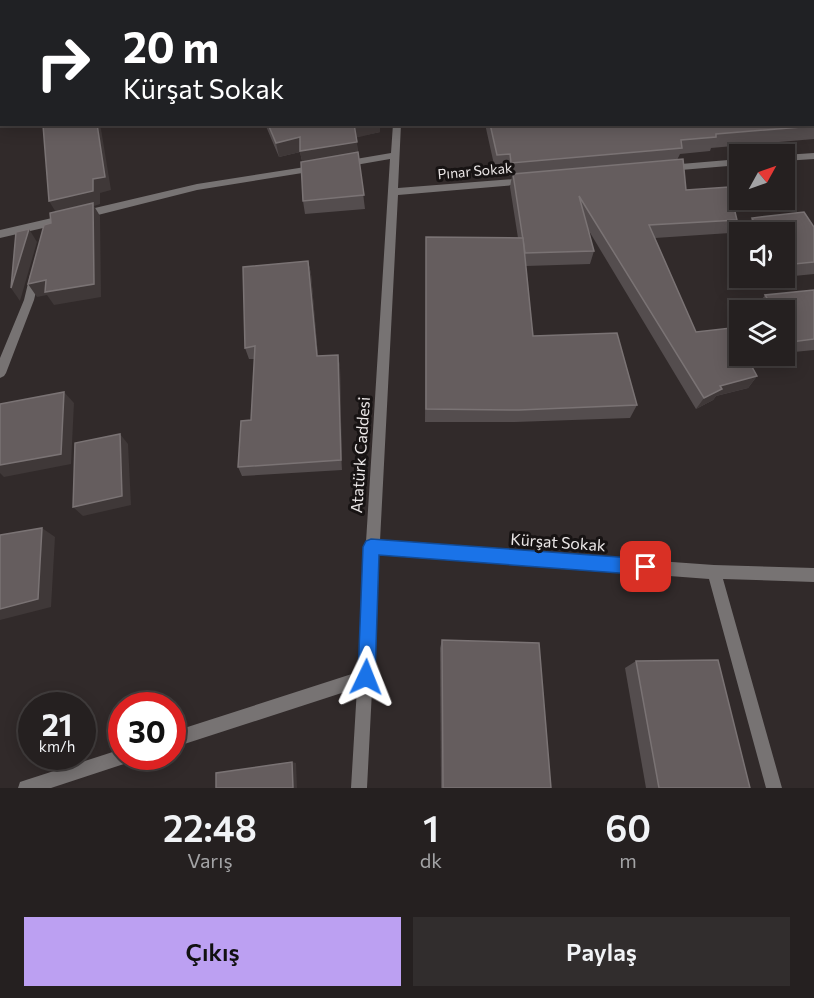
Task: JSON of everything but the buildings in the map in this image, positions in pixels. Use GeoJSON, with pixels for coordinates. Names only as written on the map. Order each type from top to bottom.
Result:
{"type":"FeatureCollection","features":[{"type":"Feature","properties":{"kind":"street","name":"Atatürk Caddesi"},"geometry":{"type":"LineString","coordinates":[[359,788],[371,547],[397,126]]}},
{"type":"Feature","properties":{"kind":"street"},"geometry":{"type":"LineString","coordinates":[[337,165],[396,155]]}},
{"type":"Feature","properties":{"kind":"street"},"geometry":{"type":"LineString","coordinates":[[795,157],[814,156]]}},
{"type":"Feature","properties":{"kind":"street"},"geometry":{"type":"LineString","coordinates":[[656,170],[729,163]]}},
{"type":"Feature","properties":{"kind":"street"},"geometry":{"type":"LineString","coordinates":[[0,234],[49,228],[197,187],[326,166]]}},
{"type":"Feature","properties":{"kind":"street","name":"Pınar Sokak"},"geometry":{"type":"LineString","coordinates":[[393,192],[536,180]]}},
{"type":"Feature","properties":{"kind":"street"},"geometry":{"type":"LineString","coordinates":[[0,373],[29,300],[38,267]]}},
{"type":"Feature","properties":{"kind":"street","name":"Kürşat Sokak"},"geometry":{"type":"LineString","coordinates":[[371,547],[714,572],[814,575]]}},
{"type":"Feature","properties":{"kind":"street"},"geometry":{"type":"LineString","coordinates":[[714,572],[774,788]]}},
{"type":"Feature","properties":{"kind":"street"},"geometry":{"type":"LineString","coordinates":[[186,735],[366,677]]}},
{"type":"Feature","properties":{"kind":"street"},"geometry":{"type":"LineString","coordinates":[[26,788],[108,761]]}},
{"type":"Feature","properties":{"kind":"route"},"geometry":{"type":"LineString","coordinates":[[366,677],[371,547],[646,567]]}}]}
